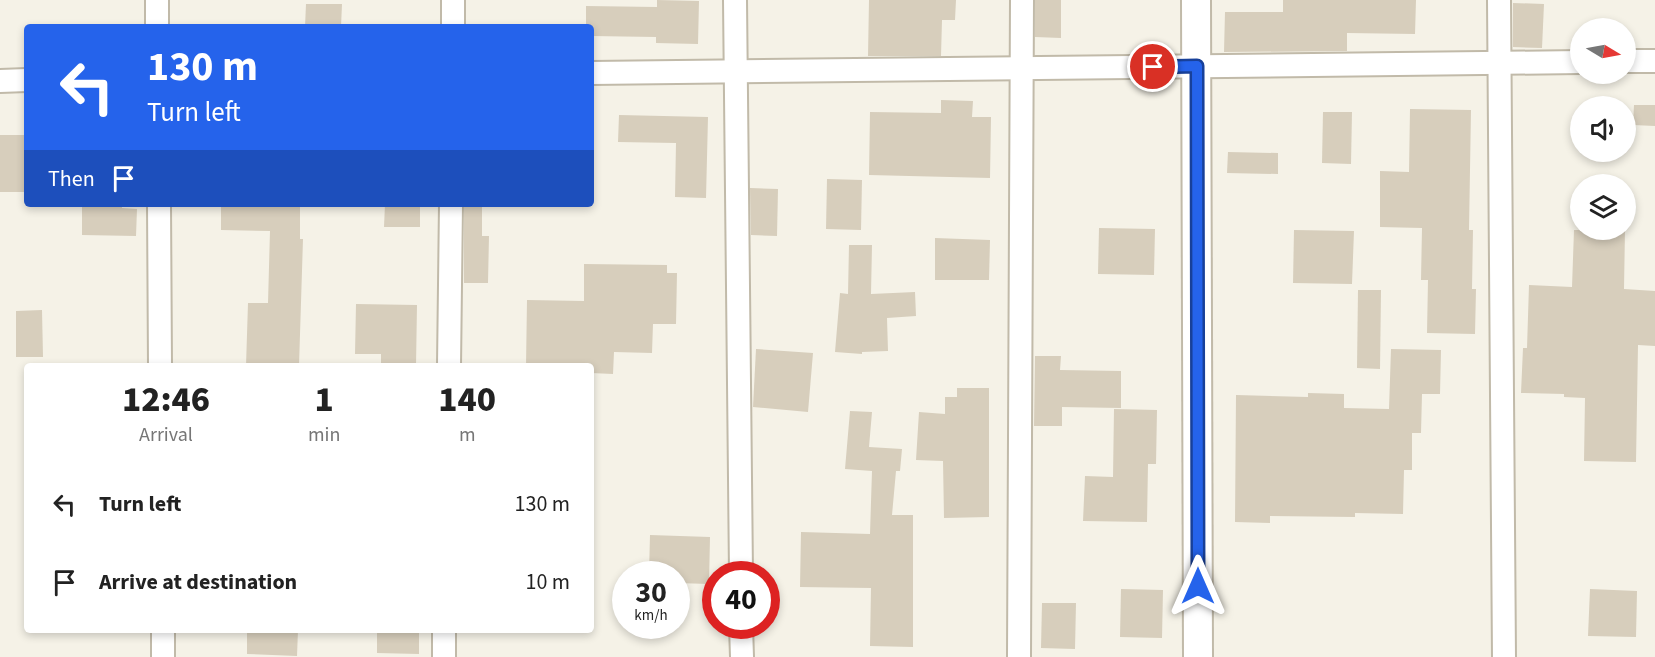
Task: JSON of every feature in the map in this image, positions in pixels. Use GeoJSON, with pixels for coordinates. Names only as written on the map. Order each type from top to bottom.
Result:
{"type":"FeatureCollection","features":[{"type":"Feature","properties":{"kind":"street"},"geometry":{"type":"LineString","coordinates":[[157,0],[157,24]]}},
{"type":"Feature","properties":{"kind":"street"},"geometry":{"type":"LineString","coordinates":[[453,0],[453,24]]}},
{"type":"Feature","properties":{"kind":"street"},"geometry":{"type":"LineString","coordinates":[[735,0],[741,561]]}},
{"type":"Feature","properties":{"kind":"street"},"geometry":{"type":"LineString","coordinates":[[1019,657],[1022,0]]}},
{"type":"Feature","properties":{"kind":"street"},"geometry":{"type":"LineString","coordinates":[[1196,0],[1198,657]]}},
{"type":"Feature","properties":{"kind":"street"},"geometry":{"type":"LineString","coordinates":[[1499,0],[1504,657]]}},
{"type":"Feature","properties":{"kind":"street"},"geometry":{"type":"LineString","coordinates":[[1636,61],[1655,61]]}},
{"type":"Feature","properties":{"kind":"street"},"geometry":{"type":"LineString","coordinates":[[594,74],[1570,62]]}},
{"type":"Feature","properties":{"kind":"street"},"geometry":{"type":"LineString","coordinates":[[0,81],[24,80]]}},
{"type":"Feature","properties":{"kind":"street"},"geometry":{"type":"LineString","coordinates":[[159,207],[160,363]]}},
{"type":"Feature","properties":{"kind":"street"},"geometry":{"type":"LineString","coordinates":[[449,363],[452,207]]}},
{"type":"Feature","properties":{"kind":"street"},"geometry":{"type":"LineString","coordinates":[[163,633],[163,657]]}},
{"type":"Feature","properties":{"kind":"street"},"geometry":{"type":"LineString","coordinates":[[444,633],[444,657]]}},
{"type":"Feature","properties":{"kind":"street"},"geometry":{"type":"LineString","coordinates":[[741,639],[742,657]]}},
{"type":"Feature","properties":{"kind":"building"},"geometry":{"type":"Polygon","coordinates":[[[657,0],[699,1],[698,44],[656,43],[656,37],[594,36],[594,24],[586,24],[586,6],[657,7],[657,0]]]}},
{"type":"Feature","properties":{"kind":"building"},"geometry":{"type":"Polygon","coordinates":[[[869,0],[956,0],[955,20],[942,20],[941,56],[868,56],[869,0]]]}},
{"type":"Feature","properties":{"kind":"building"},"geometry":{"type":"Polygon","coordinates":[[[1035,0],[1061,0],[1061,38],[1035,37],[1035,0]]]}},
{"type":"Feature","properties":{"kind":"building"},"geometry":{"type":"Polygon","coordinates":[[[1283,0],[1416,0],[1415,34],[1347,33],[1347,51],[1224,52],[1225,12],[1283,12],[1283,0]]]}},
{"type":"Feature","properties":{"kind":"building"},"geometry":{"type":"Polygon","coordinates":[[[1513,3],[1544,4],[1542,48],[1513,47],[1513,3]]]}},
{"type":"Feature","properties":{"kind":"building"},"geometry":{"type":"Polygon","coordinates":[[[306,4],[342,4],[341,24],[305,24],[306,4]]]}},
{"type":"Feature","properties":{"kind":"building"},"geometry":{"type":"Polygon","coordinates":[[[941,100],[973,101],[972,117],[991,117],[990,178],[869,175],[870,112],[941,113],[941,100]]]}},
{"type":"Feature","properties":{"kind":"building"},"geometry":{"type":"Polygon","coordinates":[[[1636,105],[1655,105],[1655,126],[1636,125],[1636,105]]]}},
{"type":"Feature","properties":{"kind":"building"},"geometry":{"type":"Polygon","coordinates":[[[1410,109],[1471,110],[1469,230],[1473,230],[1472,289],[1476,289],[1475,334],[1427,333],[1428,280],[1421,280],[1422,228],[1380,227],[1380,171],[1409,172],[1410,109]]]}},
{"type":"Feature","properties":{"kind":"building"},"geometry":{"type":"Polygon","coordinates":[[[1323,112],[1352,112],[1351,164],[1322,163],[1323,112]]]}},
{"type":"Feature","properties":{"kind":"building"},"geometry":{"type":"Polygon","coordinates":[[[619,115],[708,117],[706,198],[675,197],[676,143],[618,142],[619,115]]]}},
{"type":"Feature","properties":{"kind":"building"},"geometry":{"type":"Polygon","coordinates":[[[0,135],[24,135],[24,192],[0,192],[0,135]]]}},
{"type":"Feature","properties":{"kind":"building"},"geometry":{"type":"Polygon","coordinates":[[[1228,152],[1278,153],[1278,174],[1227,173],[1228,152]]]}},
{"type":"Feature","properties":{"kind":"building"},"geometry":{"type":"Polygon","coordinates":[[[827,179],[862,180],[861,230],[826,229],[827,179]]]}},
{"type":"Feature","properties":{"kind":"building"},"geometry":{"type":"Polygon","coordinates":[[[750,188],[778,189],[777,236],[751,235],[750,188]]]}},
{"type":"Feature","properties":{"kind":"building"},"geometry":{"type":"Polygon","coordinates":[[[82,207],[137,209],[136,236],[82,235],[82,207]]]}},
{"type":"Feature","properties":{"kind":"building"},"geometry":{"type":"Polygon","coordinates":[[[221,207],[300,207],[300,239],[303,239],[299,363],[246,363],[248,303],[268,303],[270,231],[221,230],[221,207]]]}},
{"type":"Feature","properties":{"kind":"building"},"geometry":{"type":"Polygon","coordinates":[[[385,207],[420,207],[420,227],[384,227],[385,207]]]}},
{"type":"Feature","properties":{"kind":"building"},"geometry":{"type":"Polygon","coordinates":[[[464,207],[482,207],[482,236],[489,236],[488,283],[464,283],[464,207]]]}},
{"type":"Feature","properties":{"kind":"building"},"geometry":{"type":"Polygon","coordinates":[[[1099,228],[1155,229],[1154,275],[1098,274],[1099,228]]]}},
{"type":"Feature","properties":{"kind":"building"},"geometry":{"type":"Polygon","coordinates":[[[1294,230],[1354,231],[1352,284],[1293,283],[1294,230]]]}},
{"type":"Feature","properties":{"kind":"building"},"geometry":{"type":"Polygon","coordinates":[[[935,238],[990,240],[989,280],[935,280],[935,238]]]}},
{"type":"Feature","properties":{"kind":"building"},"geometry":{"type":"Polygon","coordinates":[[[1574,240],[1625,240],[1624,289],[1655,291],[1655,346],[1638,345],[1636,462],[1584,461],[1585,398],[1564,397],[1564,394],[1521,393],[1523,348],[1527,348],[1529,285],[1572,287],[1574,240]]]}},
{"type":"Feature","properties":{"kind":"building"},"geometry":{"type":"Polygon","coordinates":[[[849,245],[872,245],[871,294],[915,292],[916,316],[887,318],[888,351],[862,352],[862,354],[835,352],[840,293],[848,294],[849,245]]]}},
{"type":"Feature","properties":{"kind":"building"},"geometry":{"type":"Polygon","coordinates":[[[584,264],[667,265],[667,273],[677,273],[676,324],[653,324],[652,353],[614,352],[613,374],[594,373],[594,363],[526,363],[527,300],[584,301],[584,264]]]}},
{"type":"Feature","properties":{"kind":"building"},"geometry":{"type":"Polygon","coordinates":[[[1358,290],[1381,290],[1380,369],[1357,368],[1358,290]]]}},
{"type":"Feature","properties":{"kind":"building"},"geometry":{"type":"Polygon","coordinates":[[[356,304],[417,305],[416,363],[381,363],[381,354],[355,354],[356,304]]]}},
{"type":"Feature","properties":{"kind":"building"},"geometry":{"type":"Polygon","coordinates":[[[42,310],[43,357],[16,357],[16,311],[42,310]]]}},
{"type":"Feature","properties":{"kind":"building"},"geometry":{"type":"Polygon","coordinates":[[[756,349],[813,353],[808,412],[753,407],[756,349]]]}},
{"type":"Feature","properties":{"kind":"building"},"geometry":{"type":"Polygon","coordinates":[[[1391,349],[1441,350],[1440,394],[1422,394],[1421,433],[1412,433],[1412,470],[1404,470],[1403,514],[1355,513],[1355,517],[1270,516],[1270,523],[1235,522],[1236,395],[1308,397],[1308,393],[1344,394],[1344,408],[1389,409],[1391,349]]]}},
{"type":"Feature","properties":{"kind":"building"},"geometry":{"type":"Polygon","coordinates":[[[1035,356],[1061,356],[1060,370],[1121,371],[1121,408],[1062,407],[1062,426],[1034,426],[1035,356]]]}},
{"type":"Feature","properties":{"kind":"building"},"geometry":{"type":"Polygon","coordinates":[[[957,388],[989,388],[989,517],[944,518],[943,461],[916,460],[919,412],[945,414],[945,397],[957,397],[957,388]]]}},
{"type":"Feature","properties":{"kind":"building"},"geometry":{"type":"Polygon","coordinates":[[[1114,409],[1157,410],[1156,464],[1148,464],[1147,522],[1083,521],[1085,476],[1113,477],[1114,409]]]}},
{"type":"Feature","properties":{"kind":"building"},"geometry":{"type":"Polygon","coordinates":[[[850,411],[872,412],[869,447],[902,449],[900,471],[896,471],[892,515],[913,515],[913,647],[870,646],[871,588],[800,587],[801,532],[870,534],[872,471],[845,469],[850,411]]]}},
{"type":"Feature","properties":{"kind":"building"},"geometry":{"type":"Polygon","coordinates":[[[650,535],[710,537],[709,561],[702,561],[702,584],[690,583],[690,561],[649,561],[650,535]]]}},
{"type":"Feature","properties":{"kind":"building"},"geometry":{"type":"Polygon","coordinates":[[[1121,589],[1163,590],[1162,638],[1120,637],[1121,589]]]}},
{"type":"Feature","properties":{"kind":"building"},"geometry":{"type":"Polygon","coordinates":[[[1590,589],[1637,591],[1636,637],[1588,636],[1590,589]]]}},
{"type":"Feature","properties":{"kind":"building"},"geometry":{"type":"Polygon","coordinates":[[[1042,603],[1076,603],[1075,649],[1041,648],[1042,603]]]}},
{"type":"Feature","properties":{"kind":"building"},"geometry":{"type":"Polygon","coordinates":[[[247,633],[298,633],[297,656],[247,654],[247,633]]]}},
{"type":"Feature","properties":{"kind":"building"},"geometry":{"type":"Polygon","coordinates":[[[377,633],[419,633],[419,654],[377,653],[377,633]]]}},
{"type":"Feature","properties":{"kind":"route"},"geometry":{"type":"LineString","coordinates":[[1153,67],[1197,66],[1198,586]]}}]}
